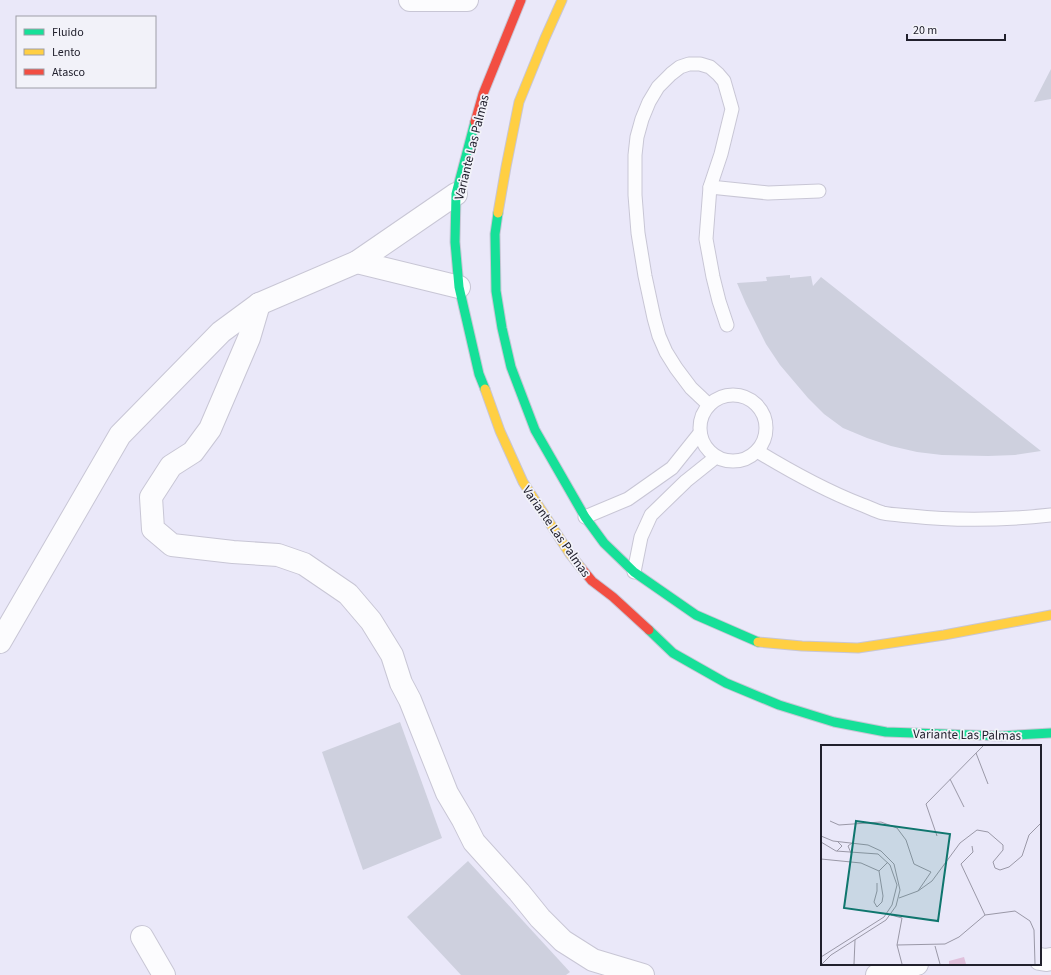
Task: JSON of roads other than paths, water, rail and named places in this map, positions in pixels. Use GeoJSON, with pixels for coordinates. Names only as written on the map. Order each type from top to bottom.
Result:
{"type":"FeatureCollection","features":[{"type":"Feature","properties":{"kind":"main road","name":"Variante Las Palmas"},"geometry":{"type":"LineString","coordinates":[[521,0],[483,94],[456,194],[455,242],[459,287],[479,374],[500,431],[523,482],[570,554],[592,581],[613,597],[673,653],[726,683],[779,705],[834,722],[886,732],[1000,736],[1050,733]]}},
{"type":"Feature","properties":{"kind":"main road"},"geometry":{"type":"LineString","coordinates":[[562,0],[519,102],[495,234],[496,291],[502,328],[511,367],[535,430],[585,518],[604,543],[634,572],[696,615],[757,642],[802,646],[858,648],[944,635],[1050,615]]}},
{"type":"Feature","properties":{"kind":"street"},"geometry":{"type":"LineString","coordinates":[[410,0],[467,0]]}},
{"type":"Feature","properties":{"kind":"street"},"geometry":{"type":"LineString","coordinates":[[0,642],[120,435],[221,332],[259,304],[357,262],[456,194]]}},
{"type":"Feature","properties":{"kind":"street"},"geometry":{"type":"LineString","coordinates":[[357,262],[459,287]]}},
{"type":"Feature","properties":{"kind":"street"},"geometry":{"type":"LineString","coordinates":[[259,304],[249,338],[210,428],[193,452],[171,466],[151,497],[153,529],[172,545],[233,552],[278,555],[304,564],[348,594],[371,620],[392,655],[401,683],[410,700],[447,793],[474,842],[540,918],[563,941],[594,960],[643,975]]}},
{"type":"Feature","properties":{"kind":"street"},"geometry":{"type":"LineString","coordinates":[[142,937],[164,975]]}},
{"type":"Feature","properties":{"kind":"street"},"geometry":{"type":"LineString","coordinates":[[877,975],[913,965]]}},
{"type":"Feature","properties":{"kind":"lane"},"geometry":{"type":"LineString","coordinates":[[709,405],[691,388],[676,368],[666,352],[659,336],[645,276],[638,233],[635,194],[635,155],[637,137],[649,102],[658,87],[671,74],[680,67],[689,64],[700,64],[710,68],[718,74],[724,81],[732,109],[721,154],[710,187],[706,238],[719,302],[727,325]]}},
{"type":"Feature","properties":{"kind":"lane"},"geometry":{"type":"LineString","coordinates":[[710,187],[768,193],[819,190]]}},
{"type":"Feature","properties":{"kind":"lane"},"geometry":{"type":"LineString","coordinates":[[736,395],[750,400],[761,409],[767,423],[766,438],[757,451],[746,459],[730,461],[716,456],[706,447],[700,433],[702,418],[709,405],[722,397],[736,395]]}},
{"type":"Feature","properties":{"kind":"lane"},"geometry":{"type":"LineString","coordinates":[[585,518],[628,499],[672,468],[700,433]]}},
{"type":"Feature","properties":{"kind":"lane"},"geometry":{"type":"LineString","coordinates":[[757,451],[811,482],[846,499],[882,513],[971,519],[1051,515]]}},
{"type":"Feature","properties":{"kind":"lane"},"geometry":{"type":"LineString","coordinates":[[634,572],[641,537],[651,515],[686,481],[716,456]]}}]}
